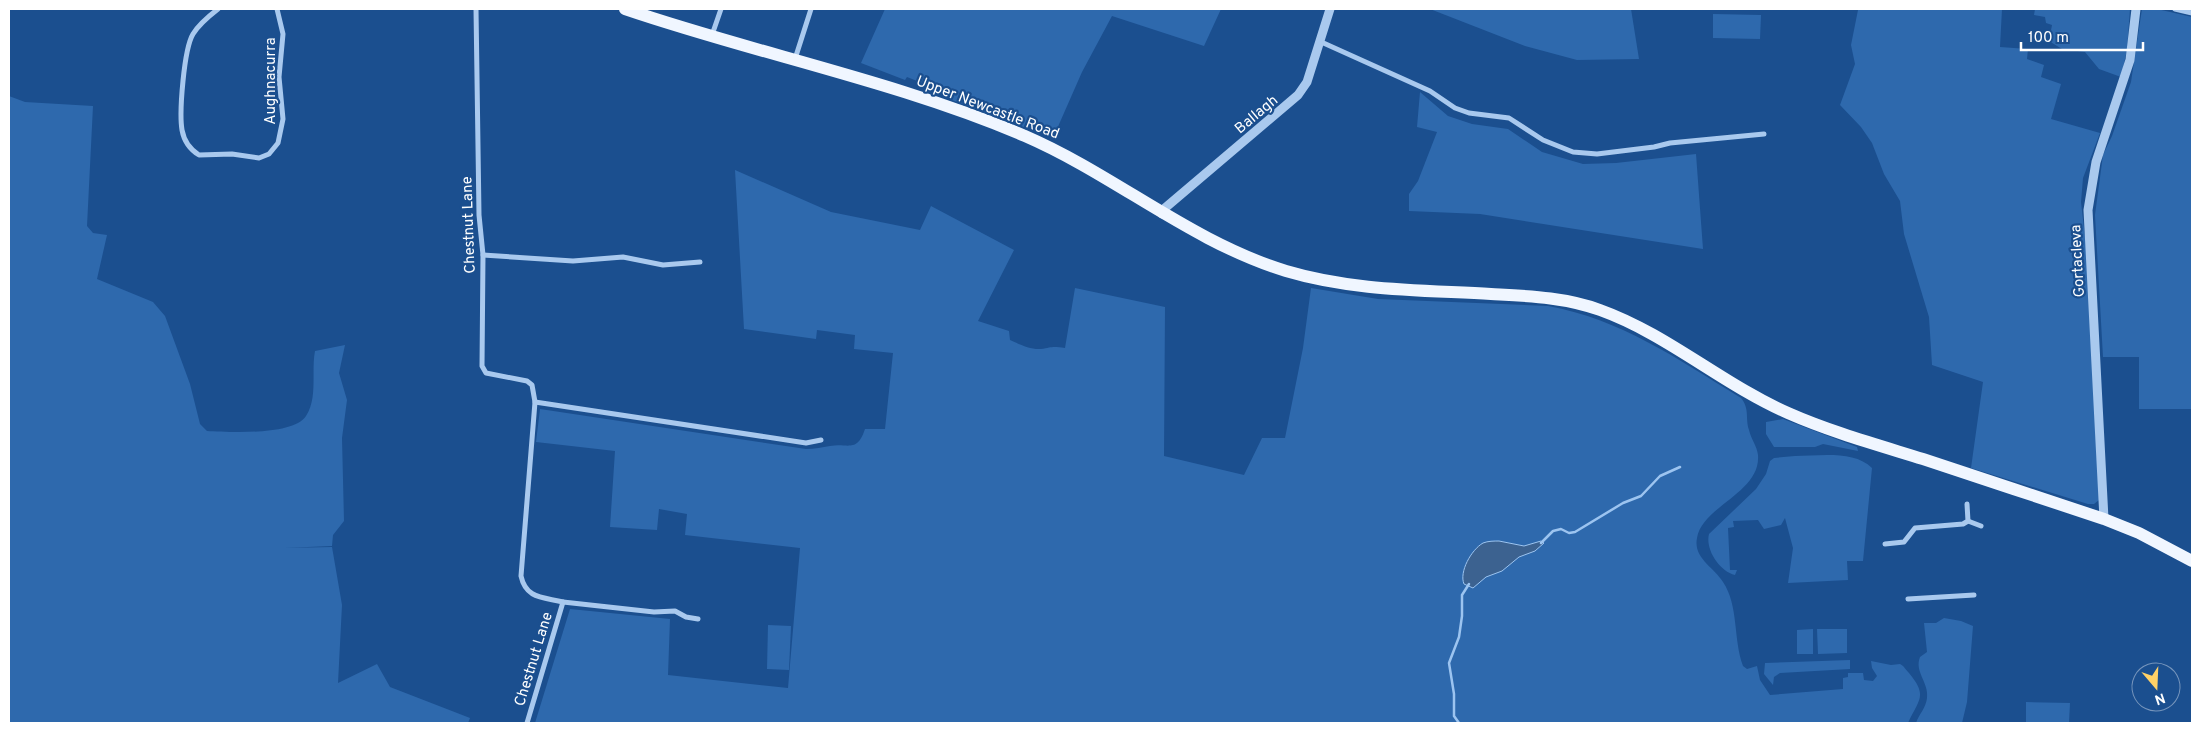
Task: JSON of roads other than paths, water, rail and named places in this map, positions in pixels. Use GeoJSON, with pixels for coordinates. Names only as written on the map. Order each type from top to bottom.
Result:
{"type":"FeatureCollection","features":[{"type":"Feature","properties":{"kind":"main road","name":"Upper Newcastle Road"},"geometry":{"type":"LineString","coordinates":[[625,9],[909,94],[1031,139],[1086,168],[1162,214],[1232,249],[1280,269],[1336,282],[1380,288],[1532,296],[1587,306],[1640,328],[1751,394],[1801,418],[2104,519],[2138,533],[2192,561]]}},
{"type":"Feature","properties":{"kind":"street","name":"Aughnacurra"},"geometry":{"type":"LineString","coordinates":[[218,9],[193,34],[188,46],[183,90],[183,135],[191,148],[202,156],[228,154],[259,158],[272,151],[282,132],[279,77],[283,34],[277,9]]}},
{"type":"Feature","properties":{"kind":"street","name":"Chestnut Lane"},"geometry":{"type":"LineString","coordinates":[[476,9],[483,370],[486,373],[527,381],[532,385],[535,402],[521,576],[523,587],[528,592],[563,602],[654,612],[675,611],[686,617],[698,619]]}},
{"type":"Feature","properties":{"kind":"street"},"geometry":{"type":"LineString","coordinates":[[712,35],[721,9]]}},
{"type":"Feature","properties":{"kind":"street"},"geometry":{"type":"LineString","coordinates":[[795,59],[811,9]]}},
{"type":"Feature","properties":{"kind":"street","name":"Ballagh"},"geometry":{"type":"LineString","coordinates":[[1162,214],[1165,208],[1298,95],[1307,82],[1330,9]]}},
{"type":"Feature","properties":{"kind":"street","name":"Gortacleva"},"geometry":{"type":"LineString","coordinates":[[2104,519],[2088,210],[2096,162],[2130,60],[2136,9]]}},
{"type":"Feature","properties":{"kind":"street"},"geometry":{"type":"LineString","coordinates":[[2175,9],[2192,13]]}},
{"type":"Feature","properties":{"kind":"street"},"geometry":{"type":"LineString","coordinates":[[1319,40],[1430,91],[1454,108],[1469,113],[1509,118],[1543,140],[1572,152],[1596,154],[1654,147],[1670,143],[1764,134]]}},
{"type":"Feature","properties":{"kind":"street"},"geometry":{"type":"LineString","coordinates":[[482,255],[573,261],[623,258],[663,265],[700,262]]}},
{"type":"Feature","properties":{"kind":"street"},"geometry":{"type":"LineString","coordinates":[[535,402],[806,444],[821,440]]}},
{"type":"Feature","properties":{"kind":"street"},"geometry":{"type":"LineString","coordinates":[[1967,504],[1968,522]]}},
{"type":"Feature","properties":{"kind":"street"},"geometry":{"type":"LineString","coordinates":[[1885,544],[1904,542],[1915,528],[1964,524],[1968,522],[1981,526]]}},
{"type":"Feature","properties":{"kind":"street"},"geometry":{"type":"LineString","coordinates":[[1908,599],[1974,596]]}},
{"type":"Feature","properties":{"kind":"street","name":"Chestnut Lane"},"geometry":{"type":"LineString","coordinates":[[527,723],[563,602]]}},
{"type":"Feature","properties":{"kind":"waterway"},"geometry":{"type":"LineString","coordinates":[[1541,543],[1553,531],[1561,529],[1569,533],[1575,532],[1623,503],[1641,496],[1660,476],[1680,467]]}},
{"type":"Feature","properties":{"kind":"waterway"},"geometry":{"type":"LineString","coordinates":[[1459,723],[1454,716],[1454,694],[1449,663],[1459,637],[1462,595],[1469,584]]}}]}
